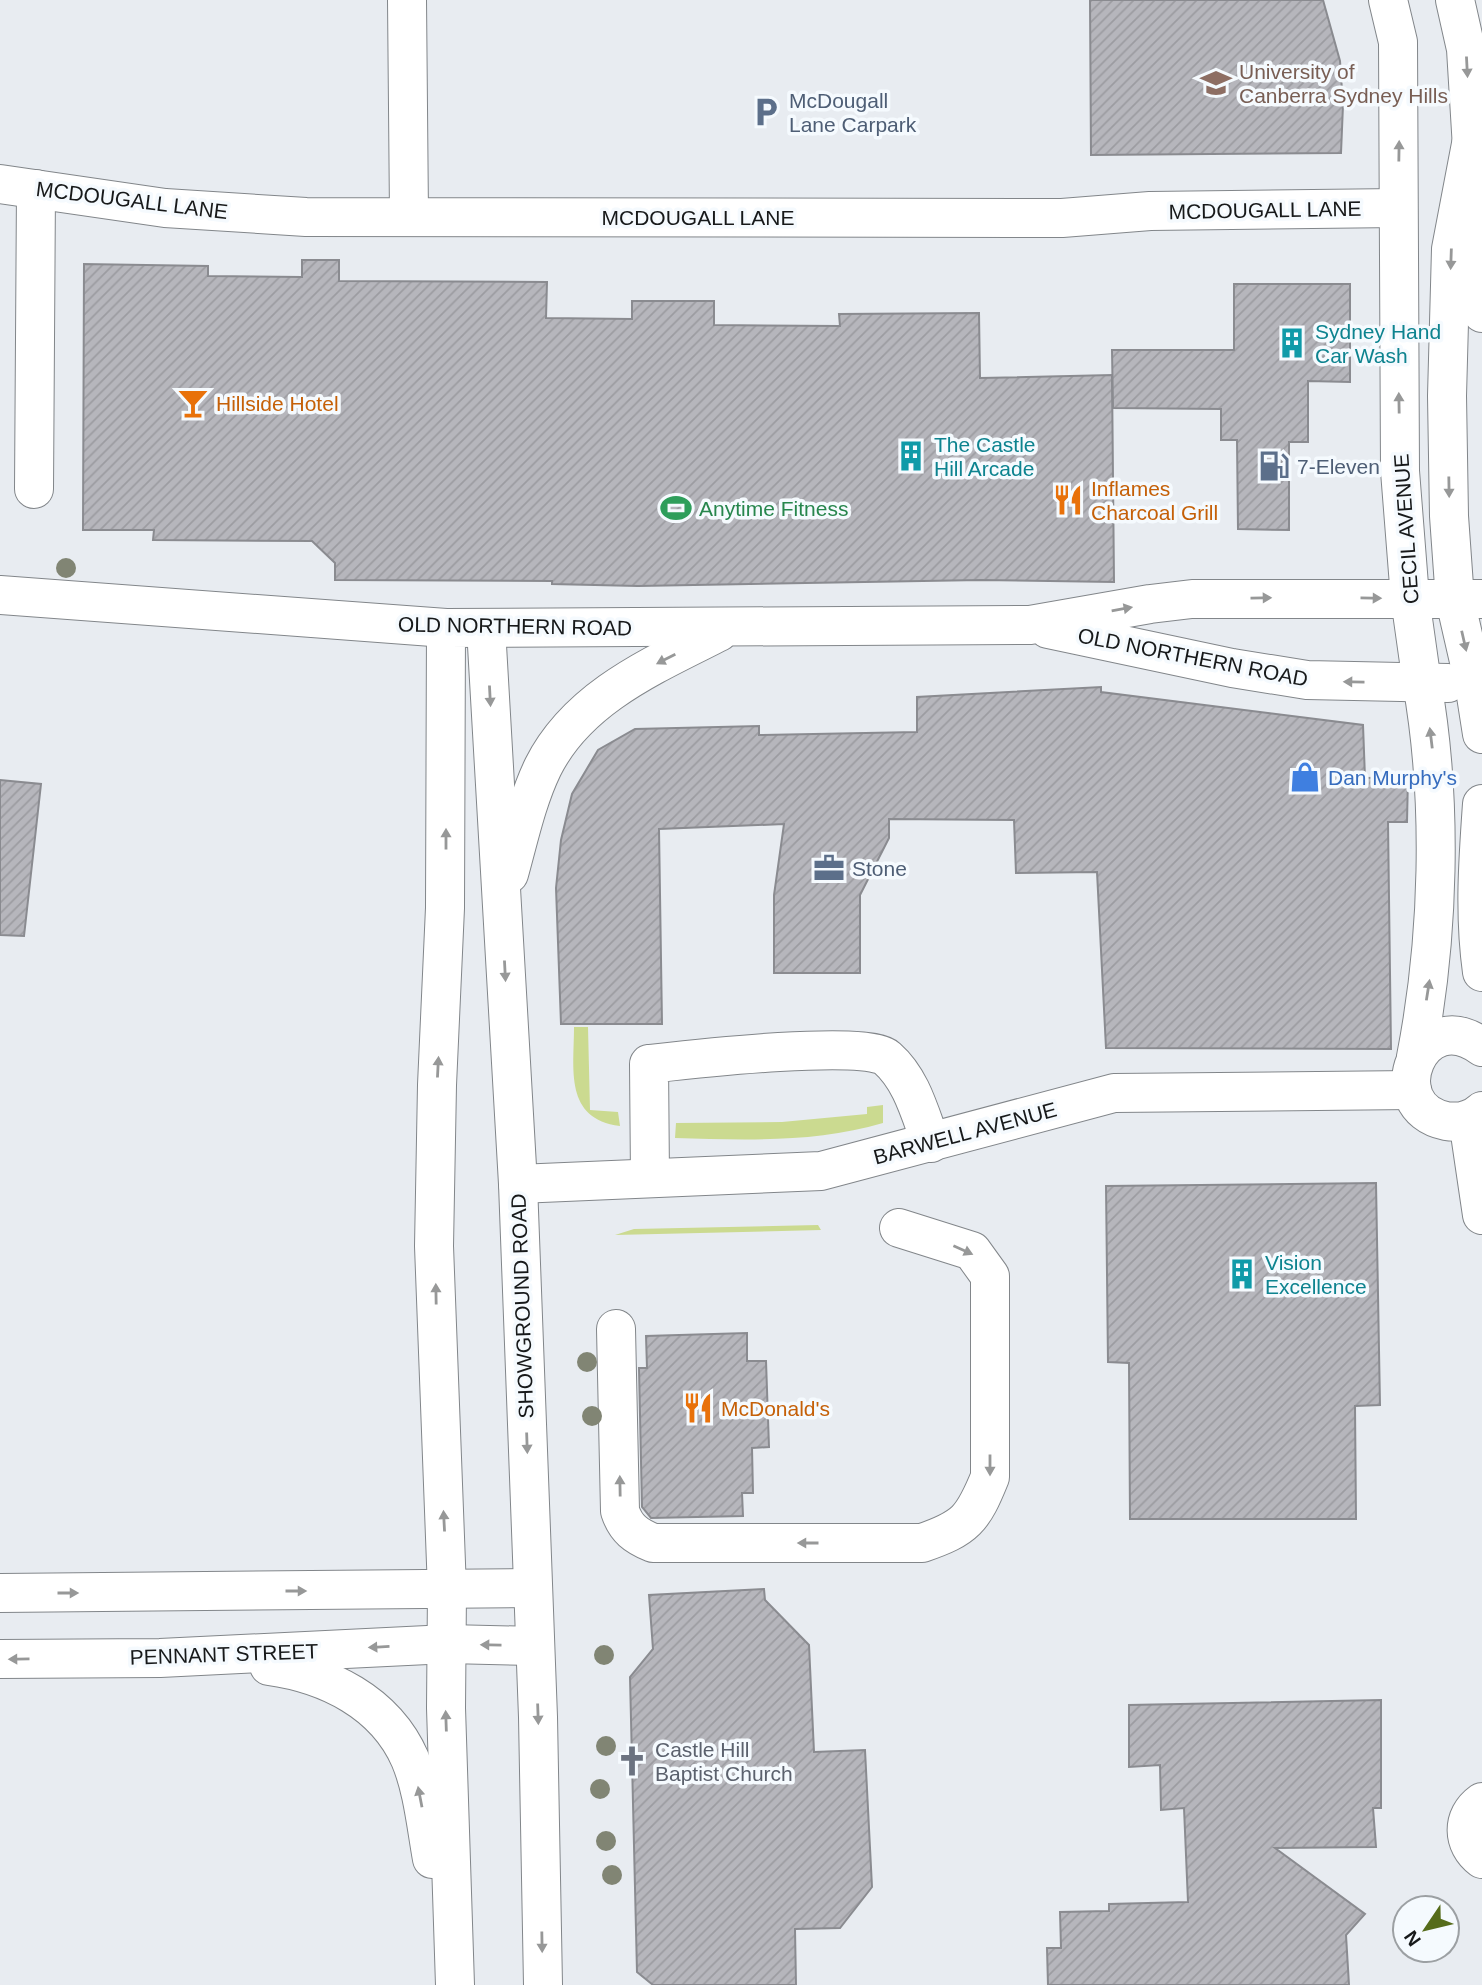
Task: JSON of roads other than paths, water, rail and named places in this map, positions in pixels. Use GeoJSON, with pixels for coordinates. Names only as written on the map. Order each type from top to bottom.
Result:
{"type":"FeatureCollection","features":[{"type":"Feature","properties":{"kind":"main road"},"geometry":{"type":"LineString","coordinates":[[407,0],[409,215]]}},
{"type":"Feature","properties":{"kind":"main road","name":"CECIL AVENUE"},"geometry":{"type":"LineString","coordinates":[[1388,0],[1398,42],[1400,471],[1410,598],[1432,748],[1434,897],[1430,978],[1414,1074]]}},
{"type":"Feature","properties":{"kind":"main road","name":"CECIL AVENUE"},"geometry":{"type":"LineString","coordinates":[[1455,0],[1466,49],[1482,313]]}},
{"type":"Feature","properties":{"kind":"main road","name":"CECIL AVENUE"},"geometry":{"type":"LineString","coordinates":[[1471,144],[1451,249],[1447,396],[1449,516],[1469,600],[1482,734]]}},
{"type":"Feature","properties":{"kind":"main road"},"geometry":{"type":"LineString","coordinates":[[18,187],[34,489]]}},
{"type":"Feature","properties":{"kind":"main road","name":"MCDOUGALL LANE"},"geometry":{"type":"LineString","coordinates":[[18,187],[165,208],[306,217],[409,215],[1062,218],[1150,211],[1398,208]]}},
{"type":"Feature","properties":{"kind":"main road","name":"OLD NORTHERN ROAD"},"geometry":{"type":"LineString","coordinates":[[0,594],[446,628],[1030,625],[1150,604],[1192,600],[1469,600]]}},
{"type":"Feature","properties":{"kind":"main road","name":"OLD NORTHERN ROAD"},"geometry":{"type":"LineString","coordinates":[[1030,625],[1232,668],[1307,680],[1478,683]]}},
{"type":"Feature","properties":{"kind":"main road"},"geometry":{"type":"LineString","coordinates":[[446,628],[445,908],[437,1085],[434,1246],[447,1590],[446,1708],[454,1985]]}},
{"type":"Feature","properties":{"kind":"main road","name":"SHOWGROUND ROAD"},"geometry":{"type":"LineString","coordinates":[[486,628],[518,1184],[535,1646],[543,1985]]}},
{"type":"Feature","properties":{"kind":"main road"},"geometry":{"type":"LineString","coordinates":[[501,903],[531,795],[543,767],[569,728],[613,690],[727,628]]}},
{"type":"Feature","properties":{"kind":"main road"},"geometry":{"type":"LineString","coordinates":[[1482,804],[1476,884],[1476,929],[1482,972]]}},
{"type":"Feature","properties":{"kind":"main road"},"geometry":{"type":"LineString","coordinates":[[1482,1047],[1468,1038],[1453,1035],[1439,1038],[1426,1045],[1414,1074],[1427,1113],[1453,1122],[1475,1115],[1482,1215]]}},
{"type":"Feature","properties":{"kind":"main road"},"geometry":{"type":"LineString","coordinates":[[650,1178],[649,1064],[711,1057],[857,1050],[886,1056],[907,1081],[931,1143]]}},
{"type":"Feature","properties":{"kind":"main road","name":"BARWELL AVENUE"},"geometry":{"type":"LineString","coordinates":[[518,1184],[821,1171],[1114,1093],[1414,1074]]}},
{"type":"Feature","properties":{"kind":"main road"},"geometry":{"type":"LineString","coordinates":[[616,1329],[620,1511],[623,1521],[638,1536],[653,1543],[922,1543],[956,1531],[977,1507],[990,1477],[990,1276],[972,1251],[899,1228]]}},
{"type":"Feature","properties":{"kind":"main road"},"geometry":{"type":"LineString","coordinates":[[0,1593],[532,1588]]}},
{"type":"Feature","properties":{"kind":"main road","name":"PENNANT STREET"},"geometry":{"type":"LineString","coordinates":[[0,1659],[160,1658],[448,1644],[535,1646]]}},
{"type":"Feature","properties":{"kind":"main road"},"geometry":{"type":"LineString","coordinates":[[160,1658],[235,1661],[315,1675],[361,1700],[391,1728],[409,1759],[417,1782],[454,1985]]}},
{"type":"Feature","properties":{"kind":"main road"},"geometry":{"type":"LineString","coordinates":[[1482,1802],[1470,1814],[1466,1835],[1469,1845],[1482,1859]]}},
{"type":"Feature","properties":{"kind":"place","name":"University of Canberra Sydney Hills"},"geometry":{"type":"Point","coordinates":[1216,83]}},
{"type":"Feature","properties":{"kind":"place","name":"McDougall Lane Carpark"},"geometry":{"type":"Point","coordinates":[766,112]}},
{"type":"Feature","properties":{"kind":"place","name":"Sydney Hand Car Wash"},"geometry":{"type":"Point","coordinates":[1292,343]}},
{"type":"Feature","properties":{"kind":"place","name":"Hillside Hotel"},"geometry":{"type":"Point","coordinates":[193,403]}},
{"type":"Feature","properties":{"kind":"place","name":"The Castle Hill Arcade"},"geometry":{"type":"Point","coordinates":[911,456]}},
{"type":"Feature","properties":{"kind":"place","name":"7-Eleven"},"geometry":{"type":"Point","coordinates":[1274,466]}},
{"type":"Feature","properties":{"kind":"place","name":"Inflames Charcoal Grill"},"geometry":{"type":"Point","coordinates":[1068,500]}},
{"type":"Feature","properties":{"kind":"place","name":"Anytime Fitness"},"geometry":{"type":"Point","coordinates":[676,508]}},
{"type":"Feature","properties":{"kind":"place","name":"Dan Murphy's"},"geometry":{"type":"Point","coordinates":[1305,777]}},
{"type":"Feature","properties":{"kind":"place","name":"Stone"},"geometry":{"type":"Point","coordinates":[829,868]}},
{"type":"Feature","properties":{"kind":"place","name":"Vision Excellence"},"geometry":{"type":"Point","coordinates":[1242,1274]}},
{"type":"Feature","properties":{"kind":"place","name":"McDonald's"},"geometry":{"type":"Point","coordinates":[698,1408]}},
{"type":"Feature","properties":{"kind":"place","name":"Castle Hill Baptist Church"},"geometry":{"type":"Point","coordinates":[632,1761]}}]}
